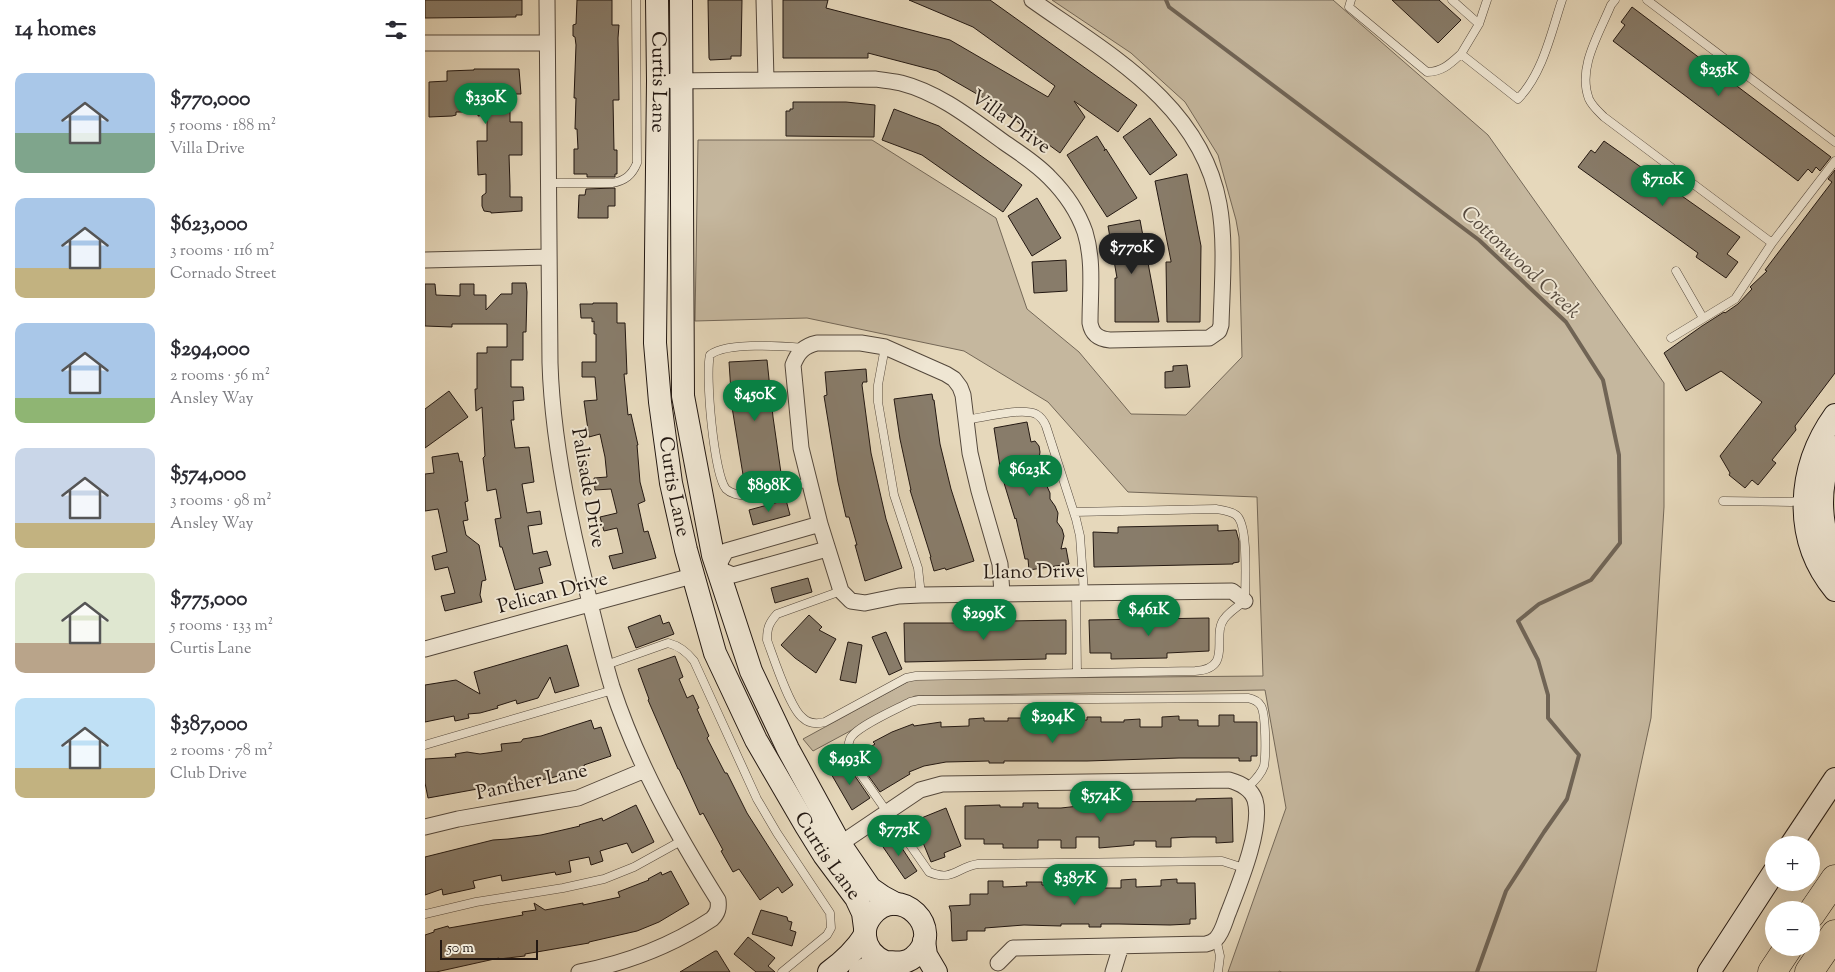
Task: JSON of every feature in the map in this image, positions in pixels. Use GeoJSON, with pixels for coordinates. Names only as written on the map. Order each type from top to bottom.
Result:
{"type":"FeatureCollection","features":[{"type":"Feature","properties":{"kind":"highway"},"geometry":{"type":"LineString","coordinates":[[1820,901],[1835,879]]}},
{"type":"Feature","properties":{"kind":"highway"},"geometry":{"type":"LineString","coordinates":[[1809,972],[1835,934]]}},
{"type":"Feature","properties":{"kind":"highway"},"geometry":{"type":"LineString","coordinates":[[1771,972],[1782,956]]}},
{"type":"Feature","properties":{"kind":"street","name":"Palisade Drive"},"geometry":{"type":"LineString","coordinates":[[547,0],[552,406],[562,474],[575,542],[613,690],[645,770],[681,841],[718,900],[718,911],[712,919],[679,939],[615,968]]}},
{"type":"Feature","properties":{"kind":"street","name":"Curtis Lane"},"geometry":{"type":"LineString","coordinates":[[657,0],[655,343],[660,402],[671,482],[692,576],[715,653],[752,731],[832,849],[870,888],[896,904]]}},
{"type":"Feature","properties":{"kind":"street","name":"Curtis Lane"},"geometry":{"type":"LineString","coordinates":[[681,0],[683,396],[692,451],[717,568],[751,671],[863,913],[865,932]]}},
{"type":"Feature","properties":{"kind":"street"},"geometry":{"type":"LineString","coordinates":[[764,0],[766,80]]}},
{"type":"Feature","properties":{"kind":"street","name":"Villa Drive"},"geometry":{"type":"LineString","coordinates":[[658,81],[875,79],[901,83],[929,94],[956,108],[1037,166],[1066,197],[1084,230],[1088,244],[1091,259],[1090,323],[1097,336],[1103,340],[1209,338],[1215,334],[1221,325],[1221,222],[1216,191],[1195,141],[1175,112],[1149,85],[1032,0]]}},
{"type":"Feature","properties":{"kind":"street"},"geometry":{"type":"LineString","coordinates":[[425,44],[547,43]]}},
{"type":"Feature","properties":{"kind":"street"},"geometry":{"type":"LineString","coordinates":[[425,260],[549,257]]}},
{"type":"Feature","properties":{"kind":"street"},"geometry":{"type":"LineString","coordinates":[[846,596],[819,524],[801,448],[793,365],[796,356],[804,348],[817,342],[861,343],[885,347],[946,374],[954,379],[960,387],[963,395],[965,420],[979,491],[1001,564],[1002,594]]}},
{"type":"Feature","properties":{"kind":"street"},"geometry":{"type":"LineString","coordinates":[[1835,415],[1815,449],[1807,474],[1818,496],[1827,543],[1835,561]]}},
{"type":"Feature","properties":{"kind":"street"},"geometry":{"type":"LineString","coordinates":[[1835,446],[1806,526],[1813,555],[1826,579],[1835,590]]}},
{"type":"Feature","properties":{"kind":"street"},"geometry":{"type":"LineString","coordinates":[[717,568],[726,551],[819,524]]}},
{"type":"Feature","properties":{"kind":"street"},"geometry":{"type":"LineString","coordinates":[[692,576],[717,568],[733,575],[827,549]]}},
{"type":"Feature","properties":{"kind":"street","name":"Pelican Drive"},"geometry":{"type":"LineString","coordinates":[[425,649],[692,576]]}},
{"type":"Feature","properties":{"kind":"street","name":"Llano Drive"},"geometry":{"type":"LineString","coordinates":[[846,596],[865,603],[899,596],[921,595],[1232,591],[1245,601]]}},
{"type":"Feature","properties":{"kind":"street","name":"Panther Lane"},"geometry":{"type":"LineString","coordinates":[[425,827],[458,819],[578,798],[645,770]]}},
{"type":"Feature","properties":{"kind":"street"},"geometry":{"type":"LineString","coordinates":[[1797,836],[1835,779]]}},
{"type":"Feature","properties":{"kind":"street"},"geometry":{"type":"LineString","coordinates":[[832,849],[920,790],[942,784],[1229,780],[1238,782],[1247,788],[1254,799],[1256,809],[1254,833],[1245,868],[1220,933],[1215,940],[1206,944],[1013,948],[998,963]]}},
{"type":"Feature","properties":{"kind":"street"},"geometry":{"type":"LineString","coordinates":[[1709,972],[1765,886]]}},
{"type":"Feature","properties":{"kind":"street"},"geometry":{"type":"LineString","coordinates":[[829,972],[849,957],[858,947],[870,917],[875,911],[881,907],[896,904],[911,908],[917,913],[924,926],[926,955],[936,972]]}},
{"type":"Feature","properties":{"kind":"street"},"geometry":{"type":"LineString","coordinates":[[865,932],[868,948],[878,959],[915,972]]}},
{"type":"Feature","properties":{"kind":"street"},"geometry":{"type":"LineString","coordinates":[[860,972],[872,965],[899,963],[911,959],[918,952],[924,941]]}},
{"type":"Feature","properties":{"kind":"street"},"geometry":{"type":"LineString","coordinates":[[1113,972],[1121,946]]}},
{"type":"Feature","properties":{"kind":"street"},"geometry":{"type":"LineString","coordinates":[[579,972],[615,968]]}},
{"type":"Feature","properties":{"kind":"lane"},"geometry":{"type":"LineString","coordinates":[[548,183],[621,182],[634,171],[637,163],[636,0]]}},
{"type":"Feature","properties":{"kind":"lane"},"geometry":{"type":"LineString","coordinates":[[1351,0],[1349,7],[1427,72],[1444,69],[1461,54],[1479,24],[1487,0]]}},
{"type":"Feature","properties":{"kind":"lane"},"geometry":{"type":"LineString","coordinates":[[1452,0],[1479,24]]}},
{"type":"Feature","properties":{"kind":"lane"},"geometry":{"type":"LineString","coordinates":[[1461,54],[1518,99],[1527,90],[1541,63],[1563,0]]}},
{"type":"Feature","properties":{"kind":"lane"},"geometry":{"type":"LineString","coordinates":[[1615,0],[1611,5],[1587,66],[1585,81],[1590,101],[1604,117],[1772,243]]}},
{"type":"Feature","properties":{"kind":"lane"},"geometry":{"type":"LineString","coordinates":[[1647,0],[1835,142]]}},
{"type":"Feature","properties":{"kind":"lane"},"geometry":{"type":"LineString","coordinates":[[1671,338],[1735,299],[1772,243],[1835,161]]}},
{"type":"Feature","properties":{"kind":"lane"},"geometry":{"type":"LineString","coordinates":[[1676,271],[1703,318]]}},
{"type":"Feature","properties":{"kind":"lane"},"geometry":{"type":"LineString","coordinates":[[804,348],[775,346],[722,348],[710,355],[708,375],[711,417],[718,466],[725,488],[731,493],[748,496],[809,482]]}},
{"type":"Feature","properties":{"kind":"lane"},"geometry":{"type":"LineString","coordinates":[[885,347],[878,385],[878,402],[894,495],[918,568],[921,595]]}},
{"type":"Feature","properties":{"kind":"lane"},"geometry":{"type":"LineString","coordinates":[[965,420],[1019,412],[1036,414],[1046,426],[1080,536],[1077,673]]}},
{"type":"Feature","properties":{"kind":"lane"},"geometry":{"type":"LineString","coordinates":[[1723,501],[1791,502],[1818,496]]}},
{"type":"Feature","properties":{"kind":"lane"},"geometry":{"type":"LineString","coordinates":[[846,596],[777,614],[769,622],[767,640],[794,707],[803,719],[810,722],[825,722],[911,676],[1202,671],[1215,663],[1219,656],[1223,620],[1245,601],[1244,536],[1242,523],[1236,514],[1217,509],[1074,512]]}},
{"type":"Feature","properties":{"kind":"lane"},"geometry":{"type":"LineString","coordinates":[[606,665],[668,643],[686,651],[694,661],[757,799],[830,913],[831,928],[827,934],[782,972]]}},
{"type":"Feature","properties":{"kind":"lane"},"geometry":{"type":"LineString","coordinates":[[425,744],[613,690]]}},
{"type":"Feature","properties":{"kind":"lane"},"geometry":{"type":"LineString","coordinates":[[1245,868],[1222,861],[978,864],[953,875],[937,875],[929,872],[850,759],[848,752],[849,739],[858,730],[910,702],[919,700],[1248,698],[1258,703],[1264,713],[1264,766],[1259,776],[1247,788]]}},
{"type":"Feature","properties":{"kind":"lane"},"geometry":{"type":"LineString","coordinates":[[425,914],[476,902],[563,888],[604,879],[634,867],[681,841]]}},
{"type":"Feature","properties":{"kind":"lane"},"geometry":{"type":"LineString","coordinates":[[1215,940],[1220,956],[1218,972]]}},
{"type":"Feature","properties":{"kind":"shaded area"},"geometry":{"type":"Polygon","coordinates":[[[1052,0],[1333,0],[1488,135],[1664,383],[1664,507],[1651,718],[1596,972],[1228,972],[1286,808],[1265,690],[915,696],[813,751],[803,739],[913,679],[1263,676],[1257,497],[1128,492],[1048,402],[964,351],[807,318],[695,321],[698,140],[872,140],[996,218],[1027,309],[1079,352],[1131,414],[1186,415],[1242,357],[1239,237],[1218,155],[1185,102],[1131,53],[1052,0]]]}},
{"type":"Feature","properties":{"kind":"building"},"geometry":{"type":"Polygon","coordinates":[[[425,0],[522,0],[522,15],[516,15],[516,17],[425,18],[425,0]]]}},
{"type":"Feature","properties":{"kind":"building"},"geometry":{"type":"Polygon","coordinates":[[[577,0],[612,0],[612,25],[619,25],[619,100],[613,100],[614,150],[617,150],[617,174],[615,174],[615,177],[587,177],[587,174],[574,174],[574,149],[578,149],[577,129],[575,129],[576,98],[574,98],[576,45],[575,37],[573,36],[573,25],[576,24],[577,0]]]}},
{"type":"Feature","properties":{"kind":"building"},"geometry":{"type":"Polygon","coordinates":[[[708,0],[742,0],[741,56],[731,56],[731,59],[710,60],[708,0]]]}},
{"type":"Feature","properties":{"kind":"building"},"geometry":{"type":"Polygon","coordinates":[[[783,0],[828,0],[826,8],[950,40],[1048,97],[1055,86],[973,27],[909,0],[990,0],[1137,105],[1118,132],[1074,101],[1085,117],[1060,153],[989,101],[937,71],[868,53],[868,58],[783,58],[783,0]]]}},
{"type":"Feature","properties":{"kind":"building"},"geometry":{"type":"Polygon","coordinates":[[[1392,0],[1439,0],[1461,20],[1438,43],[1392,0]]]}},
{"type":"Feature","properties":{"kind":"building"},"geometry":{"type":"Polygon","coordinates":[[[1632,7],[1831,157],[1820,171],[1816,167],[1812,173],[1808,169],[1798,181],[1613,41],[1625,25],[1621,22],[1632,7]]]}},
{"type":"Feature","properties":{"kind":"building"},"geometry":{"type":"Polygon","coordinates":[[[519,69],[521,94],[510,94],[510,122],[522,122],[522,155],[509,155],[510,197],[522,197],[522,211],[491,213],[484,211],[482,206],[482,196],[486,193],[486,174],[478,175],[477,141],[487,141],[487,115],[478,116],[478,112],[456,112],[456,115],[452,116],[429,117],[429,82],[447,81],[447,71],[519,69]]]}},
{"type":"Feature","properties":{"kind":"building"},"geometry":{"type":"Polygon","coordinates":[[[793,102],[846,102],[875,105],[874,137],[786,136],[786,111],[793,109],[793,102]]]}},
{"type":"Feature","properties":{"kind":"building"},"geometry":{"type":"Polygon","coordinates":[[[894,109],[939,126],[1022,185],[1003,212],[922,155],[882,140],[894,109]]]}},
{"type":"Feature","properties":{"kind":"building"},"geometry":{"type":"Polygon","coordinates":[[[1150,118],[1177,155],[1150,175],[1123,137],[1150,118]]]}},
{"type":"Feature","properties":{"kind":"building"},"geometry":{"type":"Polygon","coordinates":[[[1097,136],[1105,149],[1104,151],[1106,149],[1137,198],[1107,217],[1067,155],[1097,136]]]}},
{"type":"Feature","properties":{"kind":"building"},"geometry":{"type":"Polygon","coordinates":[[[1604,141],[1740,237],[1727,254],[1738,262],[1726,278],[1696,257],[1698,253],[1578,167],[1591,150],[1595,153],[1604,141]]]}},
{"type":"Feature","properties":{"kind":"building"},"geometry":{"type":"Polygon","coordinates":[[[1835,170],[1835,373],[1795,426],[1796,430],[1772,460],[1776,463],[1758,485],[1752,480],[1745,488],[1729,475],[1730,473],[1720,456],[1762,402],[1721,371],[1686,391],[1664,353],[1702,326],[1738,304],[1752,289],[1750,287],[1767,271],[1765,270],[1832,182],[1828,179],[1835,170]]]}},
{"type":"Feature","properties":{"kind":"building"},"geometry":{"type":"Polygon","coordinates":[[[1187,174],[1201,246],[1200,322],[1167,322],[1166,262],[1171,261],[1155,181],[1187,174]]]}},
{"type":"Feature","properties":{"kind":"building"},"geometry":{"type":"Polygon","coordinates":[[[615,188],[615,206],[608,206],[608,218],[578,218],[579,195],[585,195],[586,189],[615,188]]]}},
{"type":"Feature","properties":{"kind":"building"},"geometry":{"type":"Polygon","coordinates":[[[1037,198],[1061,238],[1032,256],[1008,216],[1037,198]]]}},
{"type":"Feature","properties":{"kind":"building"},"geometry":{"type":"Polygon","coordinates":[[[1140,220],[1159,322],[1115,322],[1115,278],[1117,278],[1108,226],[1140,220]]]}},
{"type":"Feature","properties":{"kind":"building"},"geometry":{"type":"Polygon","coordinates":[[[1066,260],[1067,291],[1034,293],[1032,262],[1066,260]]]}},
{"type":"Feature","properties":{"kind":"building"},"geometry":{"type":"Polygon","coordinates":[[[512,283],[526,283],[527,292],[526,332],[523,332],[523,360],[511,360],[511,387],[523,387],[524,400],[513,401],[514,420],[511,420],[515,448],[529,447],[534,482],[522,484],[527,513],[540,511],[542,524],[528,526],[533,554],[547,551],[551,565],[539,568],[543,583],[515,590],[502,547],[500,547],[495,519],[501,518],[496,489],[487,491],[483,458],[485,456],[482,407],[476,411],[475,389],[477,389],[477,353],[487,353],[487,347],[507,347],[507,324],[452,324],[452,327],[425,326],[425,284],[435,284],[436,295],[460,296],[460,284],[474,284],[474,295],[486,295],[486,310],[501,294],[512,294],[512,283]]]}},
{"type":"Feature","properties":{"kind":"building"},"geometry":{"type":"Polygon","coordinates":[[[617,303],[617,323],[625,323],[627,374],[624,374],[628,415],[631,414],[638,445],[640,482],[645,501],[638,504],[644,532],[648,531],[656,558],[613,569],[609,556],[623,553],[617,528],[604,531],[600,517],[617,513],[611,489],[595,490],[594,478],[607,477],[605,457],[600,434],[589,437],[584,401],[597,400],[595,377],[582,377],[582,362],[596,362],[596,334],[594,334],[594,321],[592,322],[592,318],[581,318],[580,304],[617,303]]]}},
{"type":"Feature","properties":{"kind":"building"},"geometry":{"type":"Polygon","coordinates":[[[767,360],[782,480],[745,487],[732,407],[729,362],[767,360]]]}},
{"type":"Feature","properties":{"kind":"building"},"geometry":{"type":"Polygon","coordinates":[[[1187,365],[1190,387],[1165,388],[1165,372],[1173,371],[1173,366],[1187,365]]]}},
{"type":"Feature","properties":{"kind":"building"},"geometry":{"type":"Polygon","coordinates":[[[866,369],[867,382],[863,382],[862,385],[871,453],[886,519],[902,568],[865,581],[855,545],[857,545],[849,517],[846,517],[838,482],[824,396],[827,395],[825,372],[866,369]]]}},
{"type":"Feature","properties":{"kind":"building"},"geometry":{"type":"Polygon","coordinates":[[[449,391],[468,417],[425,448],[425,409],[449,391]]]}},
{"type":"Feature","properties":{"kind":"building"},"geometry":{"type":"Polygon","coordinates":[[[932,394],[940,444],[951,489],[974,561],[946,570],[945,568],[934,571],[910,490],[894,399],[932,394]]]}},
{"type":"Feature","properties":{"kind":"building"},"geometry":{"type":"Polygon","coordinates":[[[1027,422],[1031,442],[1035,441],[1039,446],[1039,459],[1044,465],[1046,473],[1045,482],[1050,493],[1050,499],[1058,513],[1057,522],[1064,536],[1061,549],[1066,548],[1069,564],[1029,570],[1028,559],[1025,559],[1016,518],[1001,473],[994,428],[1027,422]]]}},
{"type":"Feature","properties":{"kind":"building"},"geometry":{"type":"Polygon","coordinates":[[[458,453],[460,462],[462,461],[468,501],[465,502],[468,520],[463,521],[466,535],[479,545],[486,580],[482,581],[480,595],[482,602],[445,611],[441,596],[455,593],[448,567],[435,570],[432,556],[447,552],[438,509],[425,511],[425,474],[434,473],[432,457],[458,453]]]}},
{"type":"Feature","properties":{"kind":"building"},"geometry":{"type":"Polygon","coordinates":[[[786,500],[790,515],[753,525],[749,510],[786,500]]]}},
{"type":"Feature","properties":{"kind":"building"},"geometry":{"type":"Polygon","coordinates":[[[1218,525],[1218,531],[1236,530],[1239,541],[1239,562],[1233,564],[1094,567],[1093,532],[1118,533],[1118,527],[1218,525]]]}},
{"type":"Feature","properties":{"kind":"building"},"geometry":{"type":"Polygon","coordinates":[[[808,578],[812,592],[775,603],[771,588],[808,578]]]}},
{"type":"Feature","properties":{"kind":"building"},"geometry":{"type":"Polygon","coordinates":[[[660,615],[663,624],[669,622],[674,634],[636,648],[628,627],[660,615]]]}},
{"type":"Feature","properties":{"kind":"building"},"geometry":{"type":"Polygon","coordinates":[[[809,615],[822,627],[819,630],[836,639],[816,673],[781,645],[809,615]]]}},
{"type":"Feature","properties":{"kind":"building"},"geometry":{"type":"Polygon","coordinates":[[[1209,618],[1209,651],[1167,653],[1167,658],[1111,659],[1111,653],[1090,653],[1089,620],[1209,618]]]}},
{"type":"Feature","properties":{"kind":"building"},"geometry":{"type":"Polygon","coordinates":[[[1066,620],[1066,654],[1046,654],[1046,659],[905,662],[904,623],[987,623],[1066,620]]]}},
{"type":"Feature","properties":{"kind":"building"},"geometry":{"type":"Polygon","coordinates":[[[886,632],[902,669],[889,675],[872,637],[886,632]]]}},
{"type":"Feature","properties":{"kind":"building"},"geometry":{"type":"Polygon","coordinates":[[[848,642],[862,645],[856,683],[840,680],[848,642]]]}},
{"type":"Feature","properties":{"kind":"building"},"geometry":{"type":"Polygon","coordinates":[[[567,645],[579,686],[555,693],[550,677],[538,698],[517,704],[516,700],[497,706],[498,708],[468,714],[469,718],[455,721],[454,716],[425,722],[425,685],[456,680],[480,694],[474,672],[567,645]]]}},
{"type":"Feature","properties":{"kind":"building"},"geometry":{"type":"Polygon","coordinates":[[[675,656],[683,677],[679,679],[687,698],[693,695],[709,736],[707,738],[725,773],[727,773],[747,813],[793,885],[782,893],[778,887],[760,900],[739,869],[733,872],[703,813],[700,815],[678,769],[648,700],[638,669],[675,656]]]}},
{"type":"Feature","properties":{"kind":"building"},"geometry":{"type":"Polygon","coordinates":[[[1219,715],[1234,715],[1234,722],[1257,722],[1257,756],[1251,756],[1251,761],[1239,761],[1239,758],[1179,758],[1004,761],[1004,763],[989,763],[989,761],[946,762],[924,766],[909,772],[910,774],[880,792],[855,757],[875,744],[873,742],[913,724],[914,726],[941,722],[941,727],[969,726],[969,719],[984,718],[984,721],[1008,721],[1008,718],[1023,718],[1023,726],[1046,726],[1046,721],[1087,720],[1087,717],[1101,717],[1101,722],[1124,722],[1124,720],[1140,719],[1140,727],[1162,727],[1162,717],[1179,716],[1179,720],[1198,720],[1198,726],[1219,726],[1219,715]]]}},
{"type":"Feature","properties":{"kind":"building"},"geometry":{"type":"Polygon","coordinates":[[[591,720],[594,729],[601,727],[611,756],[584,765],[585,768],[551,778],[495,789],[494,786],[428,798],[425,783],[425,759],[456,757],[455,754],[467,752],[480,754],[502,751],[501,744],[521,742],[523,739],[541,736],[591,720]]]}},
{"type":"Feature","properties":{"kind":"building"},"geometry":{"type":"Polygon","coordinates":[[[846,763],[870,798],[852,810],[830,772],[846,763]]]}},
{"type":"Feature","properties":{"kind":"building"},"geometry":{"type":"Polygon","coordinates":[[[1232,798],[1233,842],[1216,843],[1216,837],[1191,837],[1171,838],[1171,847],[1156,847],[1156,841],[1134,841],[1134,845],[1099,848],[1099,837],[1076,837],[1076,848],[1061,848],[1061,840],[1038,840],[1038,848],[1003,848],[1003,844],[984,844],[984,839],[965,839],[965,806],[1000,805],[1000,807],[1023,807],[1023,803],[1038,803],[1038,808],[1061,808],[1079,806],[1079,804],[1099,804],[1099,802],[1196,801],[1196,799],[1232,798]]]}},
{"type":"Feature","properties":{"kind":"building"},"geometry":{"type":"Polygon","coordinates":[[[636,805],[654,842],[632,853],[627,843],[600,851],[603,861],[591,865],[589,857],[569,861],[571,872],[556,875],[555,872],[502,881],[501,875],[473,881],[475,888],[443,895],[442,889],[425,895],[425,857],[493,840],[541,835],[580,826],[602,818],[603,821],[636,805]]]}},
{"type":"Feature","properties":{"kind":"building"},"geometry":{"type":"Polygon","coordinates":[[[946,808],[961,846],[944,853],[945,857],[931,862],[914,821],[946,808]]]}},
{"type":"Feature","properties":{"kind":"building"},"geometry":{"type":"Polygon","coordinates":[[[894,836],[917,871],[905,879],[881,844],[894,836]]]}},
{"type":"Feature","properties":{"kind":"building"},"geometry":{"type":"Polygon","coordinates":[[[671,871],[689,904],[659,922],[637,931],[589,943],[525,954],[525,956],[499,958],[436,972],[425,972],[425,935],[434,932],[434,930],[448,926],[449,928],[523,915],[522,912],[536,910],[534,903],[545,910],[583,903],[583,905],[620,897],[618,892],[649,880],[661,872],[662,875],[671,871]]]}},
{"type":"Feature","properties":{"kind":"building"},"geometry":{"type":"Polygon","coordinates":[[[1136,879],[1136,887],[1161,886],[1161,880],[1177,879],[1177,883],[1195,883],[1196,919],[1190,919],[1190,924],[1170,925],[1101,924],[1101,927],[1089,927],[1089,924],[1061,924],[1061,926],[1024,925],[985,928],[985,931],[967,931],[967,940],[952,941],[949,906],[970,905],[970,894],[988,894],[988,881],[1003,881],[1003,887],[1027,886],[1026,882],[1042,882],[1042,885],[1061,885],[1061,890],[1083,890],[1083,881],[1100,881],[1100,888],[1121,888],[1121,880],[1136,879]]]}},
{"type":"Feature","properties":{"kind":"building"},"geometry":{"type":"Polygon","coordinates":[[[761,910],[787,917],[788,921],[792,922],[790,930],[796,932],[792,946],[752,934],[761,910]]]}},
{"type":"Feature","properties":{"kind":"building"},"geometry":{"type":"Polygon","coordinates":[[[748,937],[775,958],[768,966],[775,972],[756,972],[734,954],[748,937]]]}},
{"type":"Feature","properties":{"kind":"building"},"geometry":{"type":"Polygon","coordinates":[[[717,951],[730,972],[680,972],[717,951]]]}},
{"type":"Feature","properties":{"kind":"waterway","name":"Cottonwood Creek"},"geometry":{"type":"LineString","coordinates":[[1166,0],[1169,7],[1479,240],[1566,322],[1603,380],[1619,455],[1620,543],[1591,580],[1539,604],[1518,621],[1538,660],[1548,695],[1548,718],[1579,755],[1567,799],[1506,891],[1477,972]]}}]}
